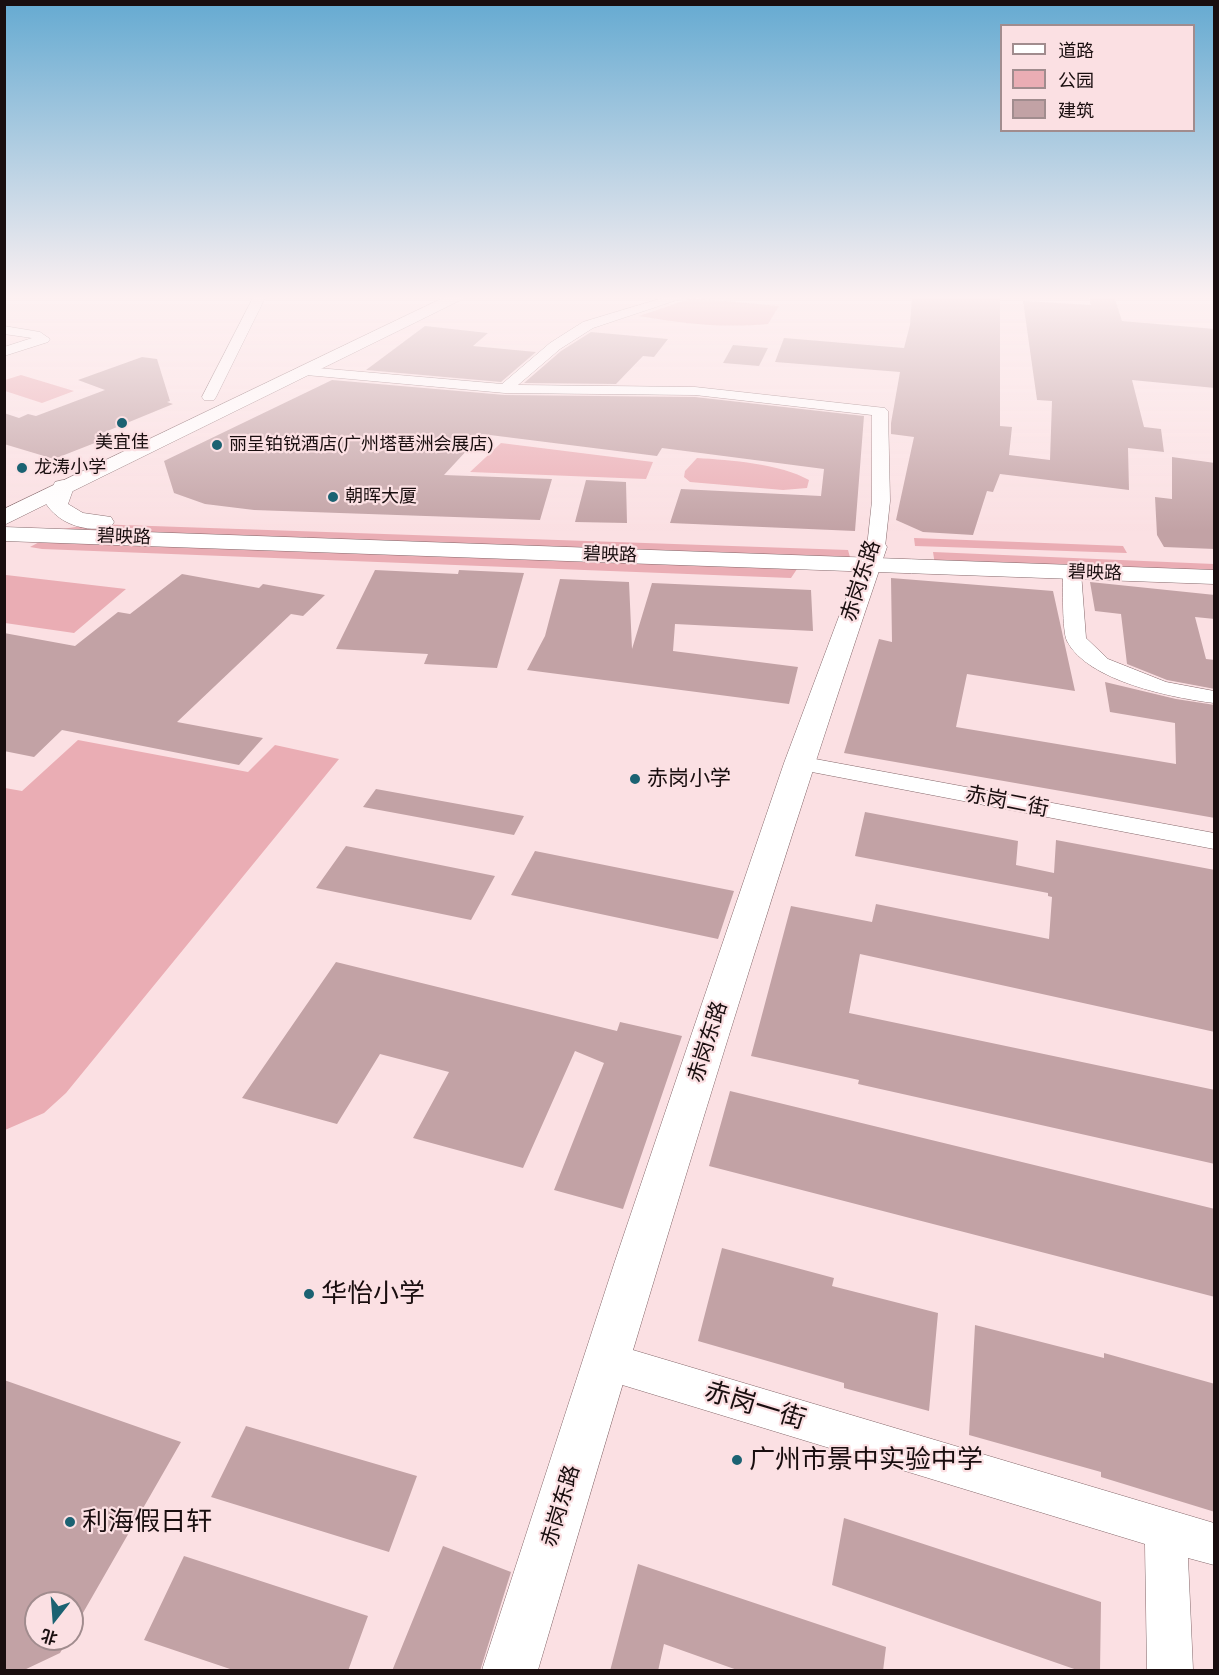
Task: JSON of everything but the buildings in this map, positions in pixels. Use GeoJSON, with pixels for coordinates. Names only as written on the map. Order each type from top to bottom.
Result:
{"type":"FeatureCollection","features":[{"type":"Feature","properties":{"kind":"main road"},"geometry":{"type":"LineString","coordinates":[[188,407],[260,374]]}},
{"type":"Feature","properties":{"kind":"main road"},"geometry":{"type":"LineString","coordinates":[[4,518],[299,374]]}},
{"type":"Feature","properties":{"kind":"main road","name":"碧映路"},"geometry":{"type":"LineString","coordinates":[[63,488],[56,502],[59,509],[69,516],[85,521],[872,556],[1072,572],[1215,577]]}},
{"type":"Feature","properties":{"kind":"main road","name":"碧映路"},"geometry":{"type":"LineString","coordinates":[[4,534],[872,556],[1215,558]]}},
{"type":"Feature","properties":{"kind":"street"},"geometry":{"type":"LineString","coordinates":[[209,398],[221,374]]}},
{"type":"Feature","properties":{"kind":"street"},"geometry":{"type":"LineString","coordinates":[[341,374],[505,389],[522,374]]}},
{"type":"Feature","properties":{"kind":"street","name":"赤岗东路"},"geometry":{"type":"LineString","coordinates":[[505,389],[695,391],[880,411],[881,501],[872,556],[799,763],[606,1361],[510,1671]]}},
{"type":"Feature","properties":{"kind":"street"},"geometry":{"type":"LineString","coordinates":[[1072,572],[1076,639],[1100,664],[1161,688],[1215,697]]}},
{"type":"Feature","properties":{"kind":"street","name":"赤岗二街"},"geometry":{"type":"LineString","coordinates":[[799,763],[1215,841]]}},
{"type":"Feature","properties":{"kind":"street","name":"赤岗一街"},"geometry":{"type":"LineString","coordinates":[[606,1361],[1215,1544]]}},
{"type":"Feature","properties":{"kind":"street"},"geometry":{"type":"LineString","coordinates":[[1166,1529],[1170,1671]]}},
{"type":"Feature","properties":{"kind":"green space"},"geometry":{"type":"Polygon","coordinates":[[[21,375],[74,391],[42,403],[5,391],[5,380],[21,375]]]}},
{"type":"Feature","properties":{"kind":"green space"},"geometry":{"type":"Polygon","coordinates":[[[501,443],[653,462],[646,479],[470,472],[501,443]]]}},
{"type":"Feature","properties":{"kind":"green space"},"geometry":{"type":"Polygon","coordinates":[[[697,458],[770,467],[809,480],[807,488],[783,490],[690,482],[684,477],[685,471],[697,458]]]}},
{"type":"Feature","properties":{"kind":"green space"},"geometry":{"type":"Polygon","coordinates":[[[94,524],[848,550],[851,561],[44,532],[94,524]]]}},
{"type":"Feature","properties":{"kind":"green space"},"geometry":{"type":"Polygon","coordinates":[[[914,538],[1123,546],[1127,553],[915,546],[914,538]]]}},
{"type":"Feature","properties":{"kind":"green space"},"geometry":{"type":"Polygon","coordinates":[[[45,539],[797,569],[791,578],[30,547],[45,539]]]}},
{"type":"Feature","properties":{"kind":"green space"},"geometry":{"type":"Polygon","coordinates":[[[933,552],[1214,564],[1214,573],[935,565],[933,552]]]}},
{"type":"Feature","properties":{"kind":"green space"},"geometry":{"type":"Polygon","coordinates":[[[5,575],[126,589],[74,633],[5,623],[5,575]]]}},
{"type":"Feature","properties":{"kind":"green space"},"geometry":{"type":"Polygon","coordinates":[[[78,740],[248,772],[275,745],[339,759],[66,1093],[44,1113],[5,1130],[5,788],[22,791],[78,740]]]}},
{"type":"Feature","properties":{"kind":"place","name":"美宜佳"},"geometry":{"type":"Point","coordinates":[122,423]}},
{"type":"Feature","properties":{"kind":"place","name":"丽呈铂锐酒店(广州塔琶洲会展店)"},"geometry":{"type":"Point","coordinates":[217,445]}},
{"type":"Feature","properties":{"kind":"place","name":"龙涛小学"},"geometry":{"type":"Point","coordinates":[22,468]}},
{"type":"Feature","properties":{"kind":"place","name":"朝晖大厦"},"geometry":{"type":"Point","coordinates":[333,497]}},
{"type":"Feature","properties":{"kind":"place","name":"赤岗小学"},"geometry":{"type":"Point","coordinates":[635,779]}},
{"type":"Feature","properties":{"kind":"place","name":"华怡小学"},"geometry":{"type":"Point","coordinates":[309,1294]}},
{"type":"Feature","properties":{"kind":"place","name":"广州市景中实验中学"},"geometry":{"type":"Point","coordinates":[737,1460]}},
{"type":"Feature","properties":{"kind":"place","name":"利海假日轩"},"geometry":{"type":"Point","coordinates":[70,1522]}}]}
